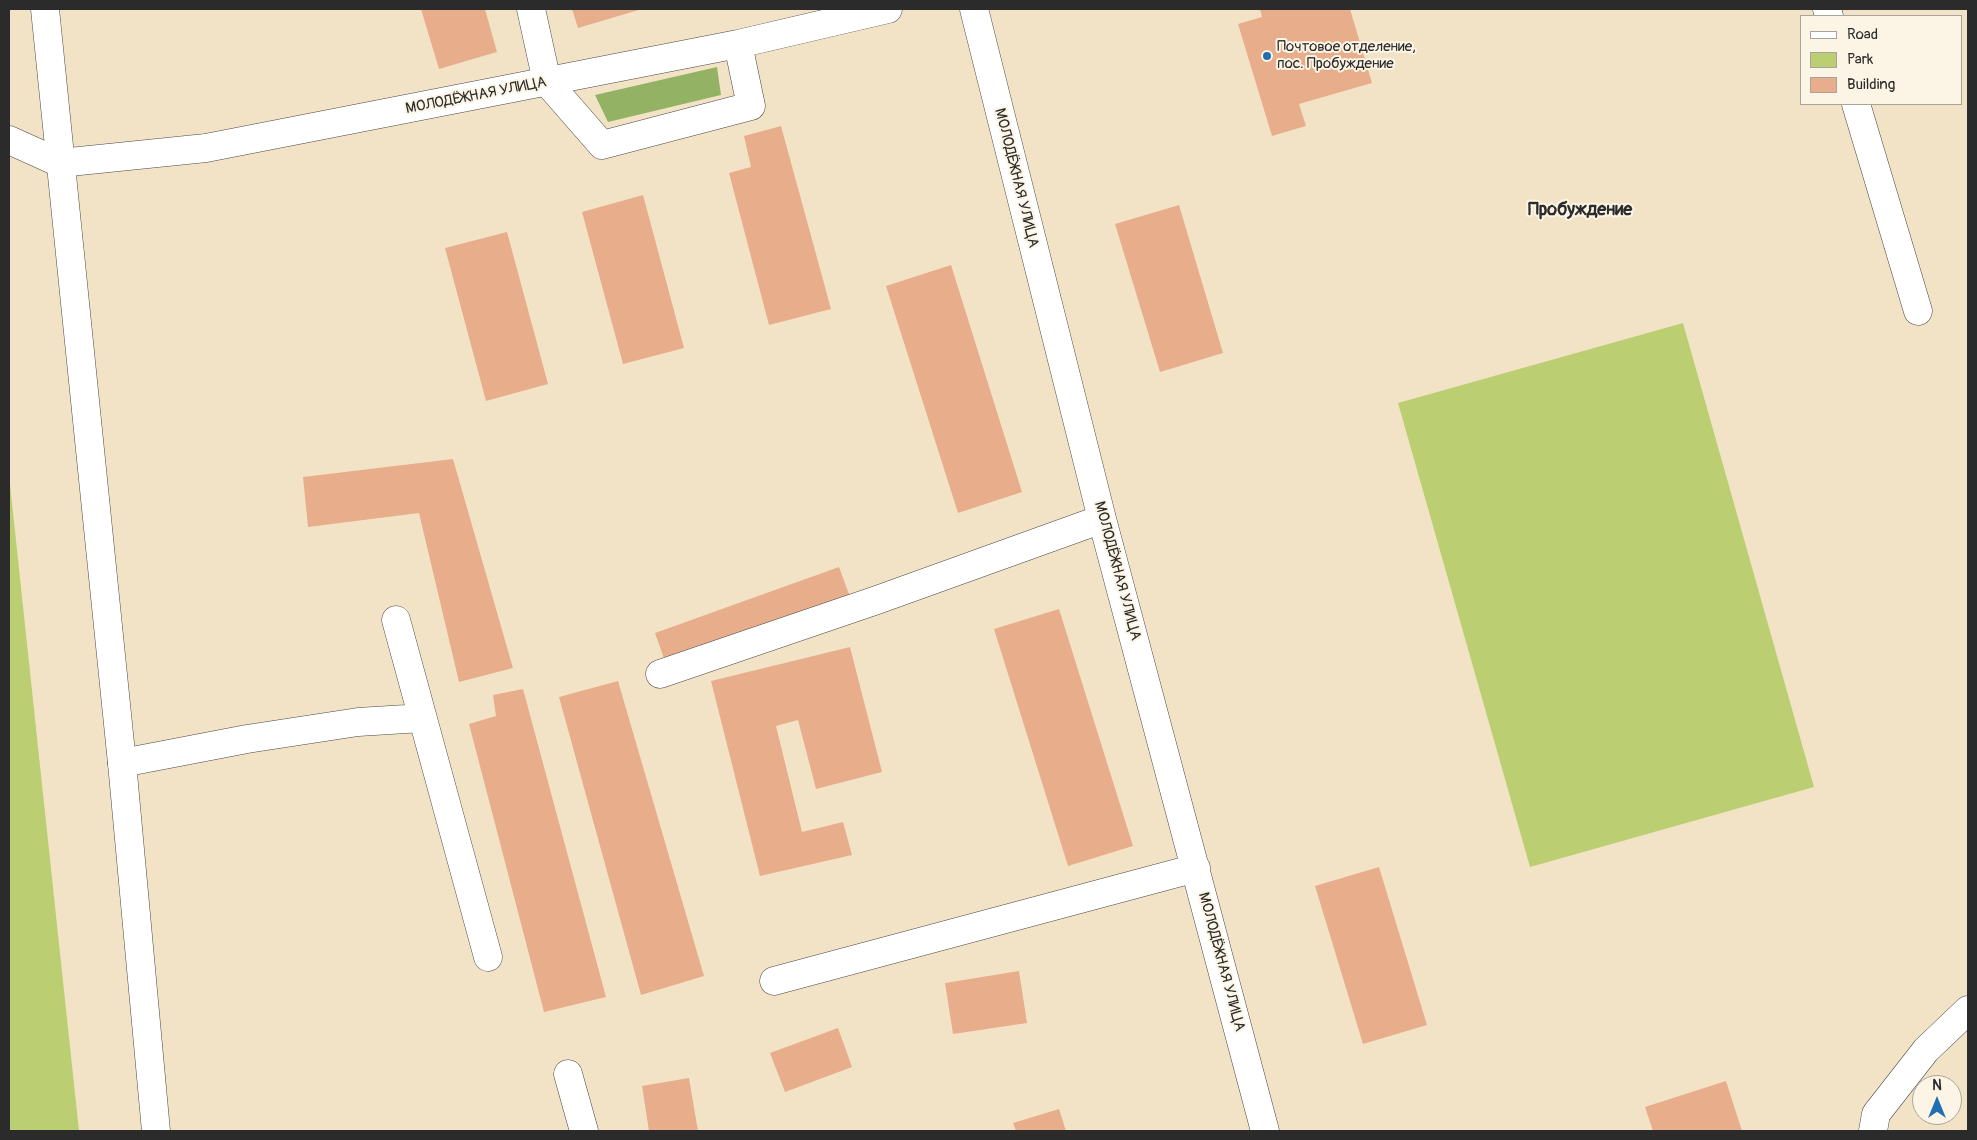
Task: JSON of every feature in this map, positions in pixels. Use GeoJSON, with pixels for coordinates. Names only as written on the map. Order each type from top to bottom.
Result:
{"type":"FeatureCollection","features":[{"type":"Feature","properties":{"kind":"street"},"geometry":{"type":"LineString","coordinates":[[44,9],[122,763],[156,1131]]}},
{"type":"Feature","properties":{"kind":"street"},"geometry":{"type":"LineString","coordinates":[[531,9],[547,82],[602,145],[751,106],[738,44]]}},
{"type":"Feature","properties":{"kind":"street","name":"МОЛОДЁЖНАЯ УЛИЦА"},"geometry":{"type":"LineString","coordinates":[[60,163],[206,148],[738,44],[888,9]]}},
{"type":"Feature","properties":{"kind":"street","name":"МОЛОДЁЖНАЯ УЛИЦА"},"geometry":{"type":"LineString","coordinates":[[974,9],[1102,519],[1265,1131]]}},
{"type":"Feature","properties":{"kind":"street"},"geometry":{"type":"LineString","coordinates":[[1856,105],[1918,311]]}},
{"type":"Feature","properties":{"kind":"street"},"geometry":{"type":"LineString","coordinates":[[9,140],[60,163]]}},
{"type":"Feature","properties":{"kind":"street"},"geometry":{"type":"LineString","coordinates":[[660,674],[877,600],[1102,519]]}},
{"type":"Feature","properties":{"kind":"street"},"geometry":{"type":"LineString","coordinates":[[396,620],[488,957]]}},
{"type":"Feature","properties":{"kind":"street"},"geometry":{"type":"LineString","coordinates":[[122,763],[247,739],[330,726],[422,718]]}},
{"type":"Feature","properties":{"kind":"street"},"geometry":{"type":"LineString","coordinates":[[774,981],[1196,868]]}},
{"type":"Feature","properties":{"kind":"street"},"geometry":{"type":"LineString","coordinates":[[1873,1131],[1876,1114],[1926,1050],[1968,1010]]}},
{"type":"Feature","properties":{"kind":"street"},"geometry":{"type":"LineString","coordinates":[[568,1074],[584,1131]]}},
{"type":"Feature","properties":{"kind":"green space"},"geometry":{"type":"Polygon","coordinates":[[[717,67],[721,95],[608,122],[595,95],[717,67]]]}},
{"type":"Feature","properties":{"kind":"green space"},"geometry":{"type":"Polygon","coordinates":[[[1683,323],[1814,787],[1530,867],[1398,403],[1683,323]]]}},
{"type":"Feature","properties":{"kind":"green space"},"geometry":{"type":"Polygon","coordinates":[[[9,475],[79,1131],[9,1131],[9,475]]]}},
{"type":"Feature","properties":{"kind":"building"},"geometry":{"type":"Polygon","coordinates":[[[421,9],[485,9],[497,52],[439,69],[421,9]]]}},
{"type":"Feature","properties":{"kind":"building"},"geometry":{"type":"Polygon","coordinates":[[[572,9],[642,9],[578,28],[572,9]]]}},
{"type":"Feature","properties":{"kind":"building"},"geometry":{"type":"Polygon","coordinates":[[[1260,9],[1350,9],[1372,83],[1299,104],[1306,126],[1272,136],[1238,24],[1262,17],[1260,9]]]}},
{"type":"Feature","properties":{"kind":"building"},"geometry":{"type":"Polygon","coordinates":[[[781,126],[831,309],[769,325],[729,173],[751,167],[744,136],[781,126]]]}},
{"type":"Feature","properties":{"kind":"building"},"geometry":{"type":"Polygon","coordinates":[[[643,195],[684,348],[623,364],[582,212],[643,195]]]}},
{"type":"Feature","properties":{"kind":"building"},"geometry":{"type":"Polygon","coordinates":[[[1179,205],[1223,353],[1160,372],[1115,224],[1179,205]]]}},
{"type":"Feature","properties":{"kind":"building"},"geometry":{"type":"Polygon","coordinates":[[[507,232],[548,384],[486,401],[445,248],[507,232]]]}},
{"type":"Feature","properties":{"kind":"building"},"geometry":{"type":"Polygon","coordinates":[[[951,265],[1022,492],[958,513],[886,286],[951,265]]]}},
{"type":"Feature","properties":{"kind":"building"},"geometry":{"type":"Polygon","coordinates":[[[453,459],[513,668],[459,682],[419,513],[308,527],[303,477],[453,459]]]}},
{"type":"Feature","properties":{"kind":"building"},"geometry":{"type":"Polygon","coordinates":[[[839,567],[850,597],[666,664],[655,633],[839,567]]]}},
{"type":"Feature","properties":{"kind":"building"},"geometry":{"type":"Polygon","coordinates":[[[1059,609],[1133,846],[1068,866],[994,629],[1059,609]]]}},
{"type":"Feature","properties":{"kind":"building"},"geometry":{"type":"Polygon","coordinates":[[[850,647],[882,772],[816,789],[798,720],[776,726],[802,832],[843,822],[852,855],[760,876],[711,681],[850,647]]]}},
{"type":"Feature","properties":{"kind":"building"},"geometry":{"type":"Polygon","coordinates":[[[618,681],[704,976],[641,995],[559,697],[618,681]]]}},
{"type":"Feature","properties":{"kind":"building"},"geometry":{"type":"Polygon","coordinates":[[[523,689],[606,997],[544,1012],[469,724],[496,716],[493,695],[523,689]]]}},
{"type":"Feature","properties":{"kind":"building"},"geometry":{"type":"Polygon","coordinates":[[[1379,867],[1427,1025],[1363,1044],[1315,886],[1379,867]]]}},
{"type":"Feature","properties":{"kind":"building"},"geometry":{"type":"Polygon","coordinates":[[[1019,971],[1027,1023],[953,1034],[945,983],[1019,971]]]}},
{"type":"Feature","properties":{"kind":"building"},"geometry":{"type":"Polygon","coordinates":[[[838,1028],[852,1067],[785,1092],[770,1053],[838,1028]]]}},
{"type":"Feature","properties":{"kind":"building"},"geometry":{"type":"Polygon","coordinates":[[[689,1078],[698,1131],[649,1131],[642,1086],[689,1078]]]}},
{"type":"Feature","properties":{"kind":"building"},"geometry":{"type":"Polygon","coordinates":[[[1726,1081],[1742,1131],[1653,1131],[1645,1107],[1726,1081]]]}},
{"type":"Feature","properties":{"kind":"building"},"geometry":{"type":"Polygon","coordinates":[[[1059,1109],[1066,1131],[1016,1131],[1013,1123],[1059,1109]]]}},
{"type":"Feature","properties":{"kind":"place","name":"Почтовое отделение, пос. Пробуждение"},"geometry":{"type":"Point","coordinates":[1267,56]}},
{"type":"Feature","properties":{"kind":"district","name":"Пробуждение"},"geometry":{"type":"Point","coordinates":[1580,210]}}]}
